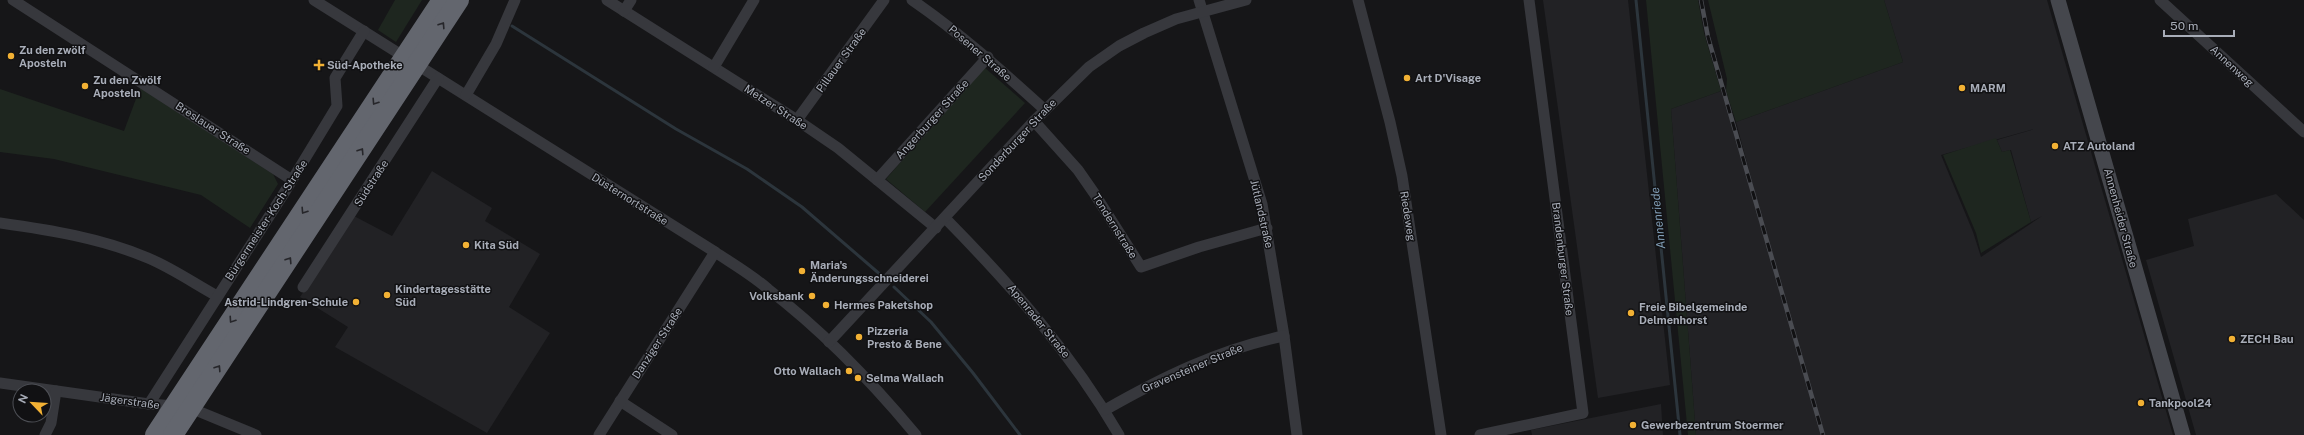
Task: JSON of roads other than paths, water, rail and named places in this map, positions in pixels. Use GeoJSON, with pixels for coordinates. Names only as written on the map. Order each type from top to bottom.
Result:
{"type":"FeatureCollection","features":[{"type":"Feature","properties":{"kind":"highway"},"geometry":{"type":"LineString","coordinates":[[420,47],[442,0]]}},
{"type":"Feature","properties":{"kind":"highway"},"geometry":{"type":"LineString","coordinates":[[155,435],[176,417],[188,400],[420,47],[459,0]]}},
{"type":"Feature","properties":{"kind":"highway"},"geometry":{"type":"LineString","coordinates":[[173,435],[176,417]]}},
{"type":"Feature","properties":{"kind":"street","name":"Breslauer Straße"},"geometry":{"type":"LineString","coordinates":[[13,0],[292,180]]}},
{"type":"Feature","properties":{"kind":"street","name":"Düsternortstraße"},"geometry":{"type":"LineString","coordinates":[[314,0],[715,252],[768,289],[829,342],[874,385],[916,435]]}},
{"type":"Feature","properties":{"kind":"street"},"geometry":{"type":"LineString","coordinates":[[466,95],[496,44],[514,0]]}},
{"type":"Feature","properties":{"kind":"street","name":"Metzer Straße"},"geometry":{"type":"LineString","coordinates":[[607,0],[797,120],[838,148],[936,228]]}},
{"type":"Feature","properties":{"kind":"street"},"geometry":{"type":"LineString","coordinates":[[624,11],[631,0]]}},
{"type":"Feature","properties":{"kind":"street"},"geometry":{"type":"LineString","coordinates":[[714,67],[754,0]]}},
{"type":"Feature","properties":{"kind":"street","name":"Pillauer Straße"},"geometry":{"type":"LineString","coordinates":[[797,120],[884,0]]}},
{"type":"Feature","properties":{"kind":"street","name":"Posener Straße"},"geometry":{"type":"LineString","coordinates":[[912,0],[944,22],[988,58],[1044,110]]}},
{"type":"Feature","properties":{"kind":"street","name":"Jütlandstraße"},"geometry":{"type":"LineString","coordinates":[[1199,0],[1262,204],[1284,336],[1297,435]]}},
{"type":"Feature","properties":{"kind":"street","name":"Sonderburger Straße"},"geometry":{"type":"LineString","coordinates":[[829,342],[1044,110],[1089,67],[1119,46],[1176,19],[1246,0]]}},
{"type":"Feature","properties":{"kind":"street","name":"Riedeweg"},"geometry":{"type":"LineString","coordinates":[[1358,0],[1390,122],[1402,176],[1441,435]]}},
{"type":"Feature","properties":{"kind":"street","name":"Brandenburger Straße"},"geometry":{"type":"LineString","coordinates":[[1480,435],[1583,413],[1529,0]]}},
{"type":"Feature","properties":{"kind":"street","name":"Annenheider Straße"},"geometry":{"type":"LineString","coordinates":[[2058,0],[2183,435]]}},
{"type":"Feature","properties":{"kind":"street","name":"Annenweg"},"geometry":{"type":"LineString","coordinates":[[2160,0],[2304,132]]}},
{"type":"Feature","properties":{"kind":"street","name":"Bürgermeister-Koch-Straße"},"geometry":{"type":"LineString","coordinates":[[149,404],[292,180],[337,106],[335,78],[364,31]]}},
{"type":"Feature","properties":{"kind":"street","name":"Angerburger Straße"},"geometry":{"type":"LineString","coordinates":[[877,180],[988,58]]}},
{"type":"Feature","properties":{"kind":"street","name":"Südstraße"},"geometry":{"type":"LineString","coordinates":[[304,287],[438,78]]}},
{"type":"Feature","properties":{"kind":"street","name":"Tondernstraße"},"geometry":{"type":"LineString","coordinates":[[1034,121],[1078,170],[1141,267],[1199,247],[1267,228]]}},
{"type":"Feature","properties":{"kind":"street","name":"Apenrader Straße"},"geometry":{"type":"LineString","coordinates":[[945,218],[998,272],[1055,339],[1105,410],[1119,435]]}},
{"type":"Feature","properties":{"kind":"street"},"geometry":{"type":"LineString","coordinates":[[0,223],[51,230],[120,248],[148,258],[217,296]]}},
{"type":"Feature","properties":{"kind":"street","name":"Danziger Straße"},"geometry":{"type":"LineString","coordinates":[[599,435],[715,252]]}},
{"type":"Feature","properties":{"kind":"street","name":"Gravensteiner Straße"},"geometry":{"type":"LineString","coordinates":[[1105,410],[1153,383],[1226,352],[1257,342],[1284,336]]}},
{"type":"Feature","properties":{"kind":"street","name":"Jägerstraße"},"geometry":{"type":"LineString","coordinates":[[0,383],[149,404],[188,407],[256,435]]}},
{"type":"Feature","properties":{"kind":"street"},"geometry":{"type":"LineString","coordinates":[[45,435],[51,424],[56,391]]}},
{"type":"Feature","properties":{"kind":"street"},"geometry":{"type":"LineString","coordinates":[[620,401],[672,435]]}},
{"type":"Feature","properties":{"kind":"waterway","name":"Annenriede"},"geometry":{"type":"LineString","coordinates":[[1636,0],[1680,435]]}},
{"type":"Feature","properties":{"kind":"waterway"},"geometry":{"type":"LineString","coordinates":[[512,26],[676,129],[747,169],[802,207],[882,276]]}},
{"type":"Feature","properties":{"kind":"waterway"},"geometry":{"type":"LineString","coordinates":[[894,287],[931,322],[973,373],[1020,435]]}},
{"type":"Feature","properties":{"kind":"railway"},"geometry":{"type":"LineString","coordinates":[[1701,0],[1708,37],[1823,435]]}},
{"type":"Feature","properties":{"kind":"place","name":"Zu den zwölf Aposteln"},"geometry":{"type":"Point","coordinates":[11,56]}},
{"type":"Feature","properties":{"kind":"place","name":"Süd-Apotheke"},"geometry":{"type":"Point","coordinates":[319,65]}},
{"type":"Feature","properties":{"kind":"place","name":"Art D'Visage"},"geometry":{"type":"Point","coordinates":[1407,78]}},
{"type":"Feature","properties":{"kind":"place","name":"Zu den Zwölf Aposteln"},"geometry":{"type":"Point","coordinates":[85,86]}},
{"type":"Feature","properties":{"kind":"place","name":"MARM"},"geometry":{"type":"Point","coordinates":[1962,88]}},
{"type":"Feature","properties":{"kind":"place","name":"ATZ Autoland"},"geometry":{"type":"Point","coordinates":[2055,146]}},
{"type":"Feature","properties":{"kind":"place","name":"Kita Süd"},"geometry":{"type":"Point","coordinates":[466,245]}},
{"type":"Feature","properties":{"kind":"place","name":"Maria's Änderungsschneiderei"},"geometry":{"type":"Point","coordinates":[802,271]}},
{"type":"Feature","properties":{"kind":"place","name":"Kindertagesstätte Süd"},"geometry":{"type":"Point","coordinates":[387,295]}},
{"type":"Feature","properties":{"kind":"place","name":"Volksbank"},"geometry":{"type":"Point","coordinates":[812,296]}},
{"type":"Feature","properties":{"kind":"place","name":"Astrid-Lindgren-Schule"},"geometry":{"type":"Point","coordinates":[356,302]}},
{"type":"Feature","properties":{"kind":"place","name":"Hermes Paketshop"},"geometry":{"type":"Point","coordinates":[826,305]}},
{"type":"Feature","properties":{"kind":"place","name":"Freie Bibelgemeinde Delmenhorst"},"geometry":{"type":"Point","coordinates":[1631,313]}},
{"type":"Feature","properties":{"kind":"place","name":"Pizzeria Presto & Bene"},"geometry":{"type":"Point","coordinates":[859,337]}},
{"type":"Feature","properties":{"kind":"place","name":"ZECH Bau"},"geometry":{"type":"Point","coordinates":[2232,339]}},
{"type":"Feature","properties":{"kind":"place","name":"Otto Wallach"},"geometry":{"type":"Point","coordinates":[849,371]}},
{"type":"Feature","properties":{"kind":"place","name":"Selma Wallach"},"geometry":{"type":"Point","coordinates":[858,378]}},
{"type":"Feature","properties":{"kind":"place","name":"Tankpool24"},"geometry":{"type":"Point","coordinates":[2141,403]}},
{"type":"Feature","properties":{"kind":"place","name":"Gewerbezentrum Stoermer"},"geometry":{"type":"Point","coordinates":[1633,425]}}]}
